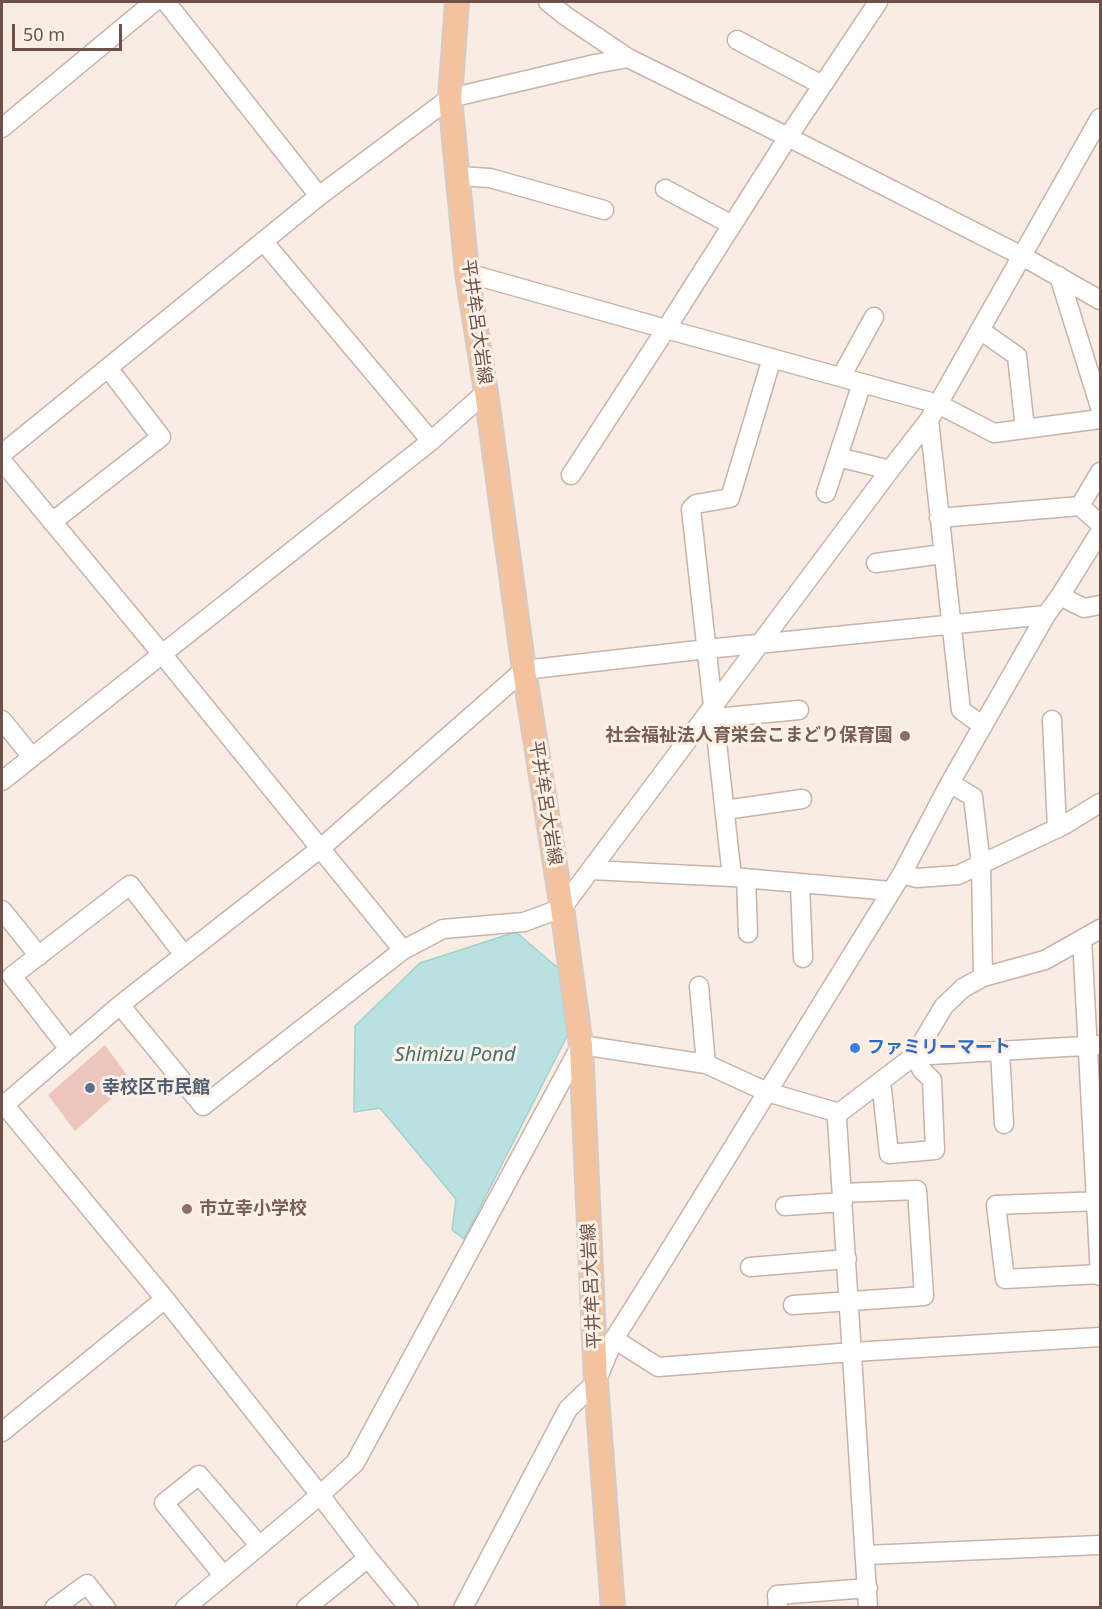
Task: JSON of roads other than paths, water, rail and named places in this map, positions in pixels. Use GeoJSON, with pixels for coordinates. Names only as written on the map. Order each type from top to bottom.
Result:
{"type":"FeatureCollection","features":[{"type":"Feature","properties":{"kind":"main road","name":"平井牟呂大岩線"},"geometry":{"type":"LineString","coordinates":[[457,2],[450,98],[467,273],[581,1045],[596,1382],[613,1608]]}},
{"type":"Feature","properties":{"kind":"street"},"geometry":{"type":"LineString","coordinates":[[2,128],[154,2]]}},
{"type":"Feature","properties":{"kind":"street"},"geometry":{"type":"LineString","coordinates":[[166,2],[319,196]]}},
{"type":"Feature","properties":{"kind":"street"},"geometry":{"type":"LineString","coordinates":[[548,2],[628,58],[788,136],[1022,256],[1101,300]]}},
{"type":"Feature","properties":{"kind":"street"},"geometry":{"type":"LineString","coordinates":[[571,475],[788,136],[878,2]]}},
{"type":"Feature","properties":{"kind":"street"},"geometry":{"type":"LineString","coordinates":[[736,40],[822,85]]}},
{"type":"Feature","properties":{"kind":"street"},"geometry":{"type":"LineString","coordinates":[[2,454],[319,196],[450,98],[628,58]]}},
{"type":"Feature","properties":{"kind":"street"},"geometry":{"type":"LineString","coordinates":[[120,1005],[203,1106],[403,950],[442,929],[524,922],[562,908],[714,712],[761,644],[929,420],[1101,118]]}},
{"type":"Feature","properties":{"kind":"street"},"geometry":{"type":"LineString","coordinates":[[458,176],[490,178],[604,210]]}},
{"type":"Feature","properties":{"kind":"street"},"geometry":{"type":"LineString","coordinates":[[664,189],[732,225]]}},
{"type":"Feature","properties":{"kind":"street"},"geometry":{"type":"LineString","coordinates":[[263,241],[431,441]]}},
{"type":"Feature","properties":{"kind":"street"},"geometry":{"type":"LineString","coordinates":[[467,273],[938,404],[994,433],[1101,419]]}},
{"type":"Feature","properties":{"kind":"street"},"geometry":{"type":"LineString","coordinates":[[1059,276],[1101,406]]}},
{"type":"Feature","properties":{"kind":"street"},"geometry":{"type":"LineString","coordinates":[[841,377],[874,317]]}},
{"type":"Feature","properties":{"kind":"street"},"geometry":{"type":"LineString","coordinates":[[980,330],[1017,356],[1025,429]]}},
{"type":"Feature","properties":{"kind":"street"},"geometry":{"type":"LineString","coordinates":[[748,933],[724,810],[691,509],[696,504],[730,498],[772,358]]}},
{"type":"Feature","properties":{"kind":"street"},"geometry":{"type":"LineString","coordinates":[[52,522],[161,437],[108,368]]}},
{"type":"Feature","properties":{"kind":"street"},"geometry":{"type":"LineString","coordinates":[[826,493],[862,383]]}},
{"type":"Feature","properties":{"kind":"street"},"geometry":{"type":"LineString","coordinates":[[2,781],[431,441],[486,392]]}},
{"type":"Feature","properties":{"kind":"street"},"geometry":{"type":"LineString","coordinates":[[929,420],[961,710],[983,726]]}},
{"type":"Feature","properties":{"kind":"street"},"geometry":{"type":"LineString","coordinates":[[838,457],[890,470]]}},
{"type":"Feature","properties":{"kind":"street"},"geometry":{"type":"LineString","coordinates":[[2,461],[403,950]]}},
{"type":"Feature","properties":{"kind":"street"},"geometry":{"type":"LineString","coordinates":[[1080,506],[1101,472]]}},
{"type":"Feature","properties":{"kind":"street"},"geometry":{"type":"LineString","coordinates":[[939,518],[1080,506],[1101,524]]}},
{"type":"Feature","properties":{"kind":"street"},"geometry":{"type":"LineString","coordinates":[[463,1608],[568,1409],[596,1382],[614,1339],[902,874],[950,783],[1046,615],[1101,532]]}},
{"type":"Feature","properties":{"kind":"street"},"geometry":{"type":"LineString","coordinates":[[876,563],[943,554]]}},
{"type":"Feature","properties":{"kind":"street"},"geometry":{"type":"LineString","coordinates":[[1060,596],[1084,608],[1101,605]]}},
{"type":"Feature","properties":{"kind":"street"},"geometry":{"type":"LineString","coordinates":[[409,1608],[165,1299],[2,1104],[120,1005],[321,848],[524,670],[1046,615]]}},
{"type":"Feature","properties":{"kind":"street"},"geometry":{"type":"LineString","coordinates":[[714,712],[799,710]]}},
{"type":"Feature","properties":{"kind":"street"},"geometry":{"type":"LineString","coordinates":[[2,720],[32,757]]}},
{"type":"Feature","properties":{"kind":"street"},"geometry":{"type":"LineString","coordinates":[[1052,720],[1057,829]]}},
{"type":"Feature","properties":{"kind":"street"},"geometry":{"type":"LineString","coordinates":[[950,783],[973,797],[981,865],[983,977]]}},
{"type":"Feature","properties":{"kind":"street"},"geometry":{"type":"LineString","coordinates":[[724,810],[802,799]]}},
{"type":"Feature","properties":{"kind":"street"},"geometry":{"type":"LineString","coordinates":[[902,874],[917,878],[958,875],[1057,829],[1101,803]]}},
{"type":"Feature","properties":{"kind":"street"},"geometry":{"type":"LineString","coordinates":[[591,870],[739,878],[891,891]]}},
{"type":"Feature","properties":{"kind":"street"},"geometry":{"type":"LineString","coordinates":[[800,883],[803,958]]}},
{"type":"Feature","properties":{"kind":"street"},"geometry":{"type":"LineString","coordinates":[[69,1049],[12,976],[130,885],[184,955]]}},
{"type":"Feature","properties":{"kind":"street"},"geometry":{"type":"LineString","coordinates":[[2,910],[39,956]]}},
{"type":"Feature","properties":{"kind":"street"},"geometry":{"type":"LineString","coordinates":[[868,1608],[837,1119],[839,1113],[914,1056],[944,1006],[963,988],[983,977],[1045,960],[1101,929]]}},
{"type":"Feature","properties":{"kind":"street"},"geometry":{"type":"LineString","coordinates":[[1082,939],[1094,1045],[1099,1201],[1100,1275],[1005,1279],[996,1205],[1099,1201]]}},
{"type":"Feature","properties":{"kind":"street"},"geometry":{"type":"LineString","coordinates":[[699,986],[705,1064]]}},
{"type":"Feature","properties":{"kind":"street"},"geometry":{"type":"LineString","coordinates":[[187,1607],[355,1463],[581,1045],[705,1064],[767,1092],[839,1113]]}},
{"type":"Feature","properties":{"kind":"street"},"geometry":{"type":"LineString","coordinates":[[914,1056],[1094,1045]]}},
{"type":"Feature","properties":{"kind":"street"},"geometry":{"type":"LineString","coordinates":[[1000,1051],[1004,1124]]}},
{"type":"Feature","properties":{"kind":"street"},"geometry":{"type":"LineString","coordinates":[[881,1081],[889,1154],[935,1150],[932,1080],[922,1070],[914,1056]]}},
{"type":"Feature","properties":{"kind":"street"},"geometry":{"type":"LineString","coordinates":[[785,1206],[842,1197],[917,1190],[924,1296],[793,1305]]}},
{"type":"Feature","properties":{"kind":"street"},"geometry":{"type":"LineString","coordinates":[[750,1267],[846,1259]]}},
{"type":"Feature","properties":{"kind":"street"},"geometry":{"type":"LineString","coordinates":[[2,1432],[165,1299]]}},
{"type":"Feature","properties":{"kind":"street"},"geometry":{"type":"LineString","coordinates":[[614,1339],[658,1367],[853,1352],[1101,1338]]}},
{"type":"Feature","properties":{"kind":"street"},"geometry":{"type":"LineString","coordinates":[[223,1575],[164,1503],[199,1475],[259,1545]]}},
{"type":"Feature","properties":{"kind":"street"},"geometry":{"type":"LineString","coordinates":[[866,1555],[1101,1545]]}},
{"type":"Feature","properties":{"kind":"street"},"geometry":{"type":"LineString","coordinates":[[306,1608],[368,1558]]}},
{"type":"Feature","properties":{"kind":"street"},"geometry":{"type":"LineString","coordinates":[[54,1608],[87,1584],[106,1608]]}},
{"type":"Feature","properties":{"kind":"street"},"geometry":{"type":"LineString","coordinates":[[778,1608],[777,1595],[868,1588]]}},
{"type":"Feature","properties":{"kind":"water","name":"Shimizu Pond"},"geometry":{"type":"Polygon","coordinates":[[[516,932],[559,969],[569,1032],[464,1239],[452,1230],[456,1199],[380,1108],[354,1112],[355,1026],[420,963],[516,932]]]}},
{"type":"Feature","properties":{"kind":"place","name":"社会福祉法人育栄会こまどり保育園"},"geometry":{"type":"Point","coordinates":[905,736]}},
{"type":"Feature","properties":{"kind":"place","name":"ファミリーマート"},"geometry":{"type":"Point","coordinates":[855,1048]}},
{"type":"Feature","properties":{"kind":"place","name":"幸校区市民館"},"geometry":{"type":"Point","coordinates":[90,1088]}},
{"type":"Feature","properties":{"kind":"place","name":"市立幸小学校"},"geometry":{"type":"Point","coordinates":[187,1209]}}]}
